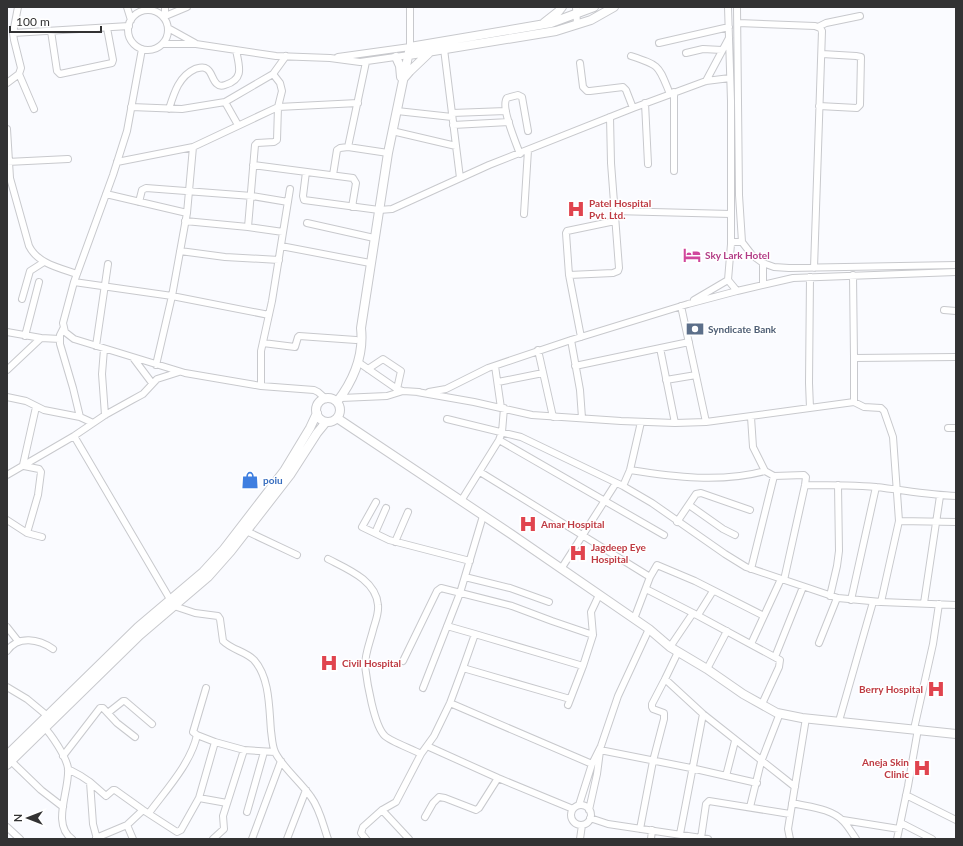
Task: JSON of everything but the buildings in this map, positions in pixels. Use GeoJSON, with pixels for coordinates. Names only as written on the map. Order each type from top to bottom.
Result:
{"type":"FeatureCollection","features":[{"type":"Feature","properties":{"kind":"main road"},"geometry":{"type":"LineString","coordinates":[[542,25],[562,7]]}},
{"type":"Feature","properties":{"kind":"main road"},"geometry":{"type":"LineString","coordinates":[[409,51],[551,23],[576,10],[594,7]]}},
{"type":"Feature","properties":{"kind":"main road"},"geometry":{"type":"LineString","coordinates":[[409,51],[432,51],[556,31],[586,21],[614,7]]}},
{"type":"Feature","properties":{"kind":"main road"},"geometry":{"type":"LineString","coordinates":[[9,755],[140,635],[172,603],[208,577],[226,551],[267,499],[310,428],[317,413],[317,407],[321,401],[334,400],[350,383],[358,362],[362,337],[361,328],[374,238],[392,131],[409,51]]}},
{"type":"Feature","properties":{"kind":"main road"},"geometry":{"type":"LineString","coordinates":[[403,79],[432,51]]}},
{"type":"Feature","properties":{"kind":"main road"},"geometry":{"type":"LineString","coordinates":[[396,57],[400,66],[401,90]]}},
{"type":"Feature","properties":{"kind":"main road"},"geometry":{"type":"LineString","coordinates":[[334,400],[348,377],[353,360],[356,340],[361,328]]}},
{"type":"Feature","properties":{"kind":"main road"},"geometry":{"type":"LineString","coordinates":[[267,499],[290,475],[317,433],[326,422],[330,422],[337,418],[340,412],[334,400]]}},
{"type":"Feature","properties":{"kind":"main road"},"geometry":{"type":"LineString","coordinates":[[317,413],[320,418],[326,422]]}},
{"type":"Feature","properties":{"kind":"main road"},"geometry":{"type":"LineString","coordinates":[[337,418],[649,629],[670,647],[707,669],[743,694],[762,704],[780,713],[806,718],[956,734]]}},
{"type":"Feature","properties":{"kind":"street"},"geometry":{"type":"LineString","coordinates":[[7,84],[19,74],[21,68],[13,33],[18,7]]}},
{"type":"Feature","properties":{"kind":"street"},"geometry":{"type":"LineString","coordinates":[[127,7],[130,23],[128,33],[131,41],[137,47],[142,49],[152,50],[163,44],[196,44],[286,56],[330,58],[360,62],[396,57],[409,51]]}},
{"type":"Feature","properties":{"kind":"street"},"geometry":{"type":"LineString","coordinates":[[163,44],[168,35],[168,28],[164,16],[165,7]]}},
{"type":"Feature","properties":{"kind":"street"},"geometry":{"type":"LineString","coordinates":[[164,16],[187,7]]}},
{"type":"Feature","properties":{"kind":"street"},"geometry":{"type":"LineString","coordinates":[[409,51],[410,7]]}},
{"type":"Feature","properties":{"kind":"street"},"geometry":{"type":"LineString","coordinates":[[728,7],[731,214],[731,244],[728,280],[737,291]]}},
{"type":"Feature","properties":{"kind":"street"},"geometry":{"type":"LineString","coordinates":[[737,7],[739,195],[742,242],[752,256],[763,263],[774,267],[814,268],[956,265]]}},
{"type":"Feature","properties":{"kind":"street"},"geometry":{"type":"LineString","coordinates":[[13,33],[107,28],[130,23],[141,9],[155,11],[164,16]]}},
{"type":"Feature","properties":{"kind":"street"},"geometry":{"type":"LineString","coordinates":[[585,9],[586,21]]}},
{"type":"Feature","properties":{"kind":"street"},"geometry":{"type":"LineString","coordinates":[[576,10],[577,24]]}},
{"type":"Feature","properties":{"kind":"street"},"geometry":{"type":"LineString","coordinates":[[738,23],[818,27],[826,23],[860,16]]}},
{"type":"Feature","properties":{"kind":"street"},"geometry":{"type":"LineString","coordinates":[[659,43],[729,27]]}},
{"type":"Feature","properties":{"kind":"street"},"geometry":{"type":"LineString","coordinates":[[814,268],[822,54],[822,31],[818,27]]}},
{"type":"Feature","properties":{"kind":"street"},"geometry":{"type":"LineString","coordinates":[[51,31],[57,71],[60,74],[112,63],[113,60],[107,28]]}},
{"type":"Feature","properties":{"kind":"street"},"geometry":{"type":"LineString","coordinates":[[168,28],[196,44]]}},
{"type":"Feature","properties":{"kind":"street"},"geometry":{"type":"LineString","coordinates":[[706,81],[729,38]]}},
{"type":"Feature","properties":{"kind":"street"},"geometry":{"type":"LineString","coordinates":[[686,53],[703,48],[722,50]]}},
{"type":"Feature","properties":{"kind":"street"},"geometry":{"type":"LineString","coordinates":[[80,417],[60,344],[60,339],[64,329],[64,323],[74,282],[127,131],[142,49]]}},
{"type":"Feature","properties":{"kind":"street"},"geometry":{"type":"LineString","coordinates":[[444,49],[460,178]]}},
{"type":"Feature","properties":{"kind":"street"},"geometry":{"type":"LineString","coordinates":[[169,109],[177,87],[192,71],[200,68],[206,68],[216,84],[221,86],[237,79],[240,73],[236,50]]}},
{"type":"Feature","properties":{"kind":"street"},"geometry":{"type":"LineString","coordinates":[[330,58],[409,51]]}},
{"type":"Feature","properties":{"kind":"street"},"geometry":{"type":"LineString","coordinates":[[819,106],[857,108],[860,105],[861,57],[822,54]]}},
{"type":"Feature","properties":{"kind":"street"},"geometry":{"type":"LineString","coordinates":[[131,107],[188,109],[225,102],[273,74],[286,56]]}},
{"type":"Feature","properties":{"kind":"street"},"geometry":{"type":"LineString","coordinates":[[632,56],[652,63],[657,67],[672,93],[674,171]]}},
{"type":"Feature","properties":{"kind":"street"},"geometry":{"type":"LineString","coordinates":[[348,147],[366,62]]}},
{"type":"Feature","properties":{"kind":"street"},"geometry":{"type":"LineString","coordinates":[[580,63],[584,89],[590,91],[623,87],[626,90],[633,108]]}},
{"type":"Feature","properties":{"kind":"street"},"geometry":{"type":"LineString","coordinates":[[19,74],[34,109]]}},
{"type":"Feature","properties":{"kind":"street"},"geometry":{"type":"LineString","coordinates":[[248,227],[252,196],[255,144],[258,142],[274,142],[277,140],[278,107],[281,87],[273,74]]}},
{"type":"Feature","properties":{"kind":"street"},"geometry":{"type":"LineString","coordinates":[[306,172],[303,196],[304,200],[379,210],[392,209],[460,178],[645,103],[706,81],[730,78]]}},
{"type":"Feature","properties":{"kind":"street"},"geometry":{"type":"LineString","coordinates":[[520,154],[504,103],[507,98],[518,95],[521,96],[528,131]]}},
{"type":"Feature","properties":{"kind":"street"},"geometry":{"type":"LineString","coordinates":[[225,102],[238,125]]}},
{"type":"Feature","properties":{"kind":"street"},"geometry":{"type":"LineString","coordinates":[[117,162],[193,147],[278,107],[358,103]]}},
{"type":"Feature","properties":{"kind":"street"},"geometry":{"type":"LineString","coordinates":[[645,103],[648,164]]}},
{"type":"Feature","properties":{"kind":"street"},"geometry":{"type":"LineString","coordinates":[[397,111],[452,115],[506,111]]}},
{"type":"Feature","properties":{"kind":"street"},"geometry":{"type":"LineString","coordinates":[[569,275],[614,273],[618,271],[611,163],[610,117]]}},
{"type":"Feature","properties":{"kind":"street"},"geometry":{"type":"LineString","coordinates":[[453,125],[509,122]]}},
{"type":"Feature","properties":{"kind":"street"},"geometry":{"type":"LineString","coordinates":[[7,129],[10,178],[28,241],[33,252],[44,262],[77,274]]}},
{"type":"Feature","properties":{"kind":"street"},"geometry":{"type":"LineString","coordinates":[[392,131],[456,146]]}},
{"type":"Feature","properties":{"kind":"street"},"geometry":{"type":"LineString","coordinates":[[156,365],[172,296],[187,213],[193,147]]}},
{"type":"Feature","properties":{"kind":"street"},"geometry":{"type":"LineString","coordinates":[[333,175],[337,150],[340,148],[348,147],[388,153]]}},
{"type":"Feature","properties":{"kind":"street"},"geometry":{"type":"LineString","coordinates":[[524,214],[528,150]]}},
{"type":"Feature","properties":{"kind":"street"},"geometry":{"type":"LineString","coordinates":[[8,162],[68,159]]}},
{"type":"Feature","properties":{"kind":"street"},"geometry":{"type":"LineString","coordinates":[[254,165],[353,178],[355,180],[352,207]]}},
{"type":"Feature","properties":{"kind":"street"},"geometry":{"type":"LineString","coordinates":[[139,202],[142,190],[144,188],[252,196],[288,202]]}},
{"type":"Feature","properties":{"kind":"street"},"geometry":{"type":"LineString","coordinates":[[261,386],[260,356],[279,260],[290,189]]}},
{"type":"Feature","properties":{"kind":"street"},"geometry":{"type":"LineString","coordinates":[[106,194],[187,213]]}},
{"type":"Feature","properties":{"kind":"street"},"geometry":{"type":"LineString","coordinates":[[614,211],[731,214]]}},
{"type":"Feature","properties":{"kind":"street"},"geometry":{"type":"LineString","coordinates":[[185,221],[283,232]]}},
{"type":"Feature","properties":{"kind":"street"},"geometry":{"type":"LineString","coordinates":[[581,336],[569,275],[565,238],[567,231],[615,221]]}},
{"type":"Feature","properties":{"kind":"street"},"geometry":{"type":"LineString","coordinates":[[307,223],[374,238]]}},
{"type":"Feature","properties":{"kind":"street"},"geometry":{"type":"LineString","coordinates":[[731,244],[734,242],[742,242]]}},
{"type":"Feature","properties":{"kind":"street"},"geometry":{"type":"LineString","coordinates":[[281,246],[370,263]]}},
{"type":"Feature","properties":{"kind":"street"},"geometry":{"type":"LineString","coordinates":[[180,251],[225,257],[279,260]]}},
{"type":"Feature","properties":{"kind":"street"},"geometry":{"type":"LineString","coordinates":[[22,299],[30,271],[44,262]]}},
{"type":"Feature","properties":{"kind":"street"},"geometry":{"type":"LineString","coordinates":[[763,263],[763,284]]}},
{"type":"Feature","properties":{"kind":"street"},"geometry":{"type":"LineString","coordinates":[[96,346],[108,264]]}},
{"type":"Feature","properties":{"kind":"street"},"geometry":{"type":"LineString","coordinates":[[417,392],[446,389],[495,366],[538,350],[681,306],[763,284],[793,278],[956,272]]}},
{"type":"Feature","properties":{"kind":"street"},"geometry":{"type":"LineString","coordinates":[[852,275],[854,402]]}},
{"type":"Feature","properties":{"kind":"street"},"geometry":{"type":"LineString","coordinates":[[810,277],[810,408]]}},
{"type":"Feature","properties":{"kind":"street"},"geometry":{"type":"LineString","coordinates":[[688,304],[728,280]]}},
{"type":"Feature","properties":{"kind":"street"},"geometry":{"type":"LineString","coordinates":[[25,336],[39,282]]}},
{"type":"Feature","properties":{"kind":"street"},"geometry":{"type":"LineString","coordinates":[[74,282],[172,296],[269,315]]}},
{"type":"Feature","properties":{"kind":"street"},"geometry":{"type":"LineString","coordinates":[[681,306],[706,422]]}},
{"type":"Feature","properties":{"kind":"street"},"geometry":{"type":"LineString","coordinates":[[944,310],[956,311]]}},
{"type":"Feature","properties":{"kind":"street"},"geometry":{"type":"LineString","coordinates":[[64,329],[67,335],[74,339],[179,372],[261,386],[314,390],[334,400],[387,396],[403,391]]}},
{"type":"Feature","properties":{"kind":"street"},"geometry":{"type":"LineString","coordinates":[[7,332],[25,336],[60,339]]}},
{"type":"Feature","properties":{"kind":"street"},"geometry":{"type":"LineString","coordinates":[[263,343],[295,347],[299,336],[356,340]]}},
{"type":"Feature","properties":{"kind":"street"},"geometry":{"type":"LineString","coordinates":[[7,370],[41,338]]}},
{"type":"Feature","properties":{"kind":"street"},"geometry":{"type":"LineString","coordinates":[[571,340],[581,396],[582,418]]}},
{"type":"Feature","properties":{"kind":"street"},"geometry":{"type":"LineString","coordinates":[[575,366],[689,342]]}},
{"type":"Feature","properties":{"kind":"street"},"geometry":{"type":"LineString","coordinates":[[660,348],[675,423]]}},
{"type":"Feature","properties":{"kind":"street"},"geometry":{"type":"LineString","coordinates":[[104,349],[102,374],[106,415]]}},
{"type":"Feature","properties":{"kind":"street"},"geometry":{"type":"LineString","coordinates":[[538,350],[553,417]]}},
{"type":"Feature","properties":{"kind":"street"},"geometry":{"type":"LineString","coordinates":[[854,358],[956,357]]}},
{"type":"Feature","properties":{"kind":"street"},"geometry":{"type":"LineString","coordinates":[[134,358],[152,383]]}},
{"type":"Feature","properties":{"kind":"street"},"geometry":{"type":"LineString","coordinates":[[368,369],[383,359],[401,372],[397,389]]}},
{"type":"Feature","properties":{"kind":"street"},"geometry":{"type":"LineString","coordinates":[[358,362],[397,389],[403,391],[417,392],[532,415],[553,417],[675,423],[706,422],[751,417],[854,402],[864,407],[880,408],[884,411],[893,437],[898,490],[899,521],[881,602]]}},
{"type":"Feature","properties":{"kind":"street"},"geometry":{"type":"LineString","coordinates":[[461,501],[480,472],[499,440],[502,432],[502,408],[495,366]]}},
{"type":"Feature","properties":{"kind":"street"},"geometry":{"type":"LineString","coordinates":[[7,475],[143,394],[152,383],[161,376],[179,372]]}},
{"type":"Feature","properties":{"kind":"street"},"geometry":{"type":"LineString","coordinates":[[498,382],[543,374]]}},
{"type":"Feature","properties":{"kind":"street"},"geometry":{"type":"LineString","coordinates":[[666,380],[696,375]]}},
{"type":"Feature","properties":{"kind":"street"},"geometry":{"type":"LineString","coordinates":[[7,397],[26,401],[36,407],[80,417],[93,423]]}},
{"type":"Feature","properties":{"kind":"street"},"geometry":{"type":"LineString","coordinates":[[24,466],[23,461],[36,407]]}},
{"type":"Feature","properties":{"kind":"street"},"geometry":{"type":"LineString","coordinates":[[751,417],[753,447],[765,471],[774,476],[805,475],[806,478],[806,485],[782,580],[751,644]]}},
{"type":"Feature","properties":{"kind":"street"},"geometry":{"type":"LineString","coordinates":[[447,419],[513,434],[530,440],[623,486],[652,503],[677,522],[725,554],[751,569],[837,598],[873,602],[939,604],[956,603]]}},
{"type":"Feature","properties":{"kind":"street"},"geometry":{"type":"LineString","coordinates":[[623,486],[630,470],[642,422]]}},
{"type":"Feature","properties":{"kind":"street"},"geometry":{"type":"LineString","coordinates":[[948,428],[956,428]]}},
{"type":"Feature","properties":{"kind":"street"},"geometry":{"type":"LineString","coordinates":[[74,436],[172,603],[195,613],[218,616],[220,619],[221,636],[223,641],[231,647],[247,654],[256,664],[263,678],[267,696],[272,740],[275,752],[306,790],[318,808],[328,839]]}},
{"type":"Feature","properties":{"kind":"street"},"geometry":{"type":"LineString","coordinates":[[499,440],[664,535]]}},
{"type":"Feature","properties":{"kind":"street"},"geometry":{"type":"LineString","coordinates":[[24,466],[40,468],[41,472],[38,496],[27,533]]}},
{"type":"Feature","properties":{"kind":"street"},"geometry":{"type":"LineString","coordinates":[[630,470],[665,476],[713,478],[733,478],[765,471]]}},
{"type":"Feature","properties":{"kind":"street"},"geometry":{"type":"LineString","coordinates":[[480,472],[650,577]]}},
{"type":"Feature","properties":{"kind":"street"},"geometry":{"type":"LineString","coordinates":[[751,569],[774,476]]}},
{"type":"Feature","properties":{"kind":"street"},"geometry":{"type":"LineString","coordinates":[[561,569],[616,483]]}},
{"type":"Feature","properties":{"kind":"street"},"geometry":{"type":"LineString","coordinates":[[806,485],[876,487],[940,496],[956,496]]}},
{"type":"Feature","properties":{"kind":"street"},"geometry":{"type":"LineString","coordinates":[[830,596],[839,551],[838,485]]}},
{"type":"Feature","properties":{"kind":"street"},"geometry":{"type":"LineString","coordinates":[[851,600],[876,487]]}},
{"type":"Feature","properties":{"kind":"street"},"geometry":{"type":"LineString","coordinates":[[677,522],[696,494],[703,493],[750,510]]}},
{"type":"Feature","properties":{"kind":"street"},"geometry":{"type":"LineString","coordinates":[[924,603],[940,496]]}},
{"type":"Feature","properties":{"kind":"street"},"geometry":{"type":"LineString","coordinates":[[376,502],[362,527],[395,542],[470,561]]}},
{"type":"Feature","properties":{"kind":"street"},"geometry":{"type":"LineString","coordinates":[[689,505],[723,529],[735,535]]}},
{"type":"Feature","properties":{"kind":"street"},"geometry":{"type":"LineString","coordinates":[[375,534],[386,508]]}},
{"type":"Feature","properties":{"kind":"street"},"geometry":{"type":"LineString","coordinates":[[395,542],[408,512]]}},
{"type":"Feature","properties":{"kind":"street"},"geometry":{"type":"LineString","coordinates":[[423,688],[460,593],[483,516]]}},
{"type":"Feature","properties":{"kind":"street"},"geometry":{"type":"LineString","coordinates":[[7,520],[27,533],[42,537]]}},
{"type":"Feature","properties":{"kind":"street"},"geometry":{"type":"LineString","coordinates":[[899,521],[956,522]]}},
{"type":"Feature","properties":{"kind":"street"},"geometry":{"type":"LineString","coordinates":[[244,529],[297,555]]}},
{"type":"Feature","properties":{"kind":"street"},"geometry":{"type":"LineString","coordinates":[[328,560],[352,571],[362,578],[373,590],[377,599],[378,611],[365,657],[365,666],[377,722],[381,731],[386,737],[421,754]]}},
{"type":"Feature","properties":{"kind":"street"},"geometry":{"type":"LineString","coordinates":[[634,619],[650,577],[655,567],[659,565],[695,581],[764,616]]}},
{"type":"Feature","properties":{"kind":"street"},"geometry":{"type":"LineString","coordinates":[[465,577],[510,588],[550,602]]}},
{"type":"Feature","properties":{"kind":"street"},"geometry":{"type":"LineString","coordinates":[[775,657],[803,587]]}},
{"type":"Feature","properties":{"kind":"street"},"geometry":{"type":"LineString","coordinates":[[403,661],[439,589],[512,606],[593,635]]}},
{"type":"Feature","properties":{"kind":"street"},"geometry":{"type":"LineString","coordinates":[[646,589],[696,614],[780,660],[780,664],[762,704]]}},
{"type":"Feature","properties":{"kind":"street"},"geometry":{"type":"LineString","coordinates":[[670,647],[713,591]]}},
{"type":"Feature","properties":{"kind":"street"},"geometry":{"type":"LineString","coordinates":[[568,705],[593,635],[591,612],[599,595]]}},
{"type":"Feature","properties":{"kind":"street"},"geometry":{"type":"LineString","coordinates":[[819,644],[837,598]]}},
{"type":"Feature","properties":{"kind":"street"},"geometry":{"type":"LineString","coordinates":[[839,721],[873,602]]}},
{"type":"Feature","properties":{"kind":"street"},"geometry":{"type":"LineString","coordinates":[[897,839],[939,604]]}},
{"type":"Feature","properties":{"kind":"street"},"geometry":{"type":"LineString","coordinates":[[447,626],[583,666]]}},
{"type":"Feature","properties":{"kind":"street"},"geometry":{"type":"LineString","coordinates":[[7,627],[18,641]]}},
{"type":"Feature","properties":{"kind":"street"},"geometry":{"type":"LineString","coordinates":[[600,748],[597,774],[589,810],[590,818],[587,823],[582,825],[578,824],[572,819],[571,813],[578,805],[618,696],[649,629]]}},
{"type":"Feature","properties":{"kind":"street"},"geometry":{"type":"LineString","coordinates":[[707,669],[727,631]]}},
{"type":"Feature","properties":{"kind":"street"},"geometry":{"type":"LineString","coordinates":[[366,839],[362,833],[363,827],[382,810],[391,806],[399,798],[421,754],[439,726],[450,703],[475,634]]}},
{"type":"Feature","properties":{"kind":"street"},"geometry":{"type":"LineString","coordinates":[[7,650],[12,644],[18,641],[31,640],[49,646],[53,649]]}},
{"type":"Feature","properties":{"kind":"street"},"geometry":{"type":"LineString","coordinates":[[640,829],[664,716],[663,712],[653,709],[652,706],[678,652]]}},
{"type":"Feature","properties":{"kind":"street"},"geometry":{"type":"LineString","coordinates":[[463,668],[570,699]]}},
{"type":"Feature","properties":{"kind":"street"},"geometry":{"type":"LineString","coordinates":[[665,679],[735,741],[794,787]]}},
{"type":"Feature","properties":{"kind":"street"},"geometry":{"type":"LineString","coordinates":[[7,687],[27,699],[50,718]]}},
{"type":"Feature","properties":{"kind":"street"},"geometry":{"type":"LineString","coordinates":[[206,688],[193,730],[194,734],[215,742],[244,750],[275,752]]}},
{"type":"Feature","properties":{"kind":"street"},"geometry":{"type":"LineString","coordinates":[[108,712],[125,701],[152,724]]}},
{"type":"Feature","properties":{"kind":"street"},"geometry":{"type":"LineString","coordinates":[[450,703],[592,764]]}},
{"type":"Feature","properties":{"kind":"street"},"geometry":{"type":"LineString","coordinates":[[64,756],[97,711],[102,708],[135,736]]}},
{"type":"Feature","properties":{"kind":"street"},"geometry":{"type":"LineString","coordinates":[[750,807],[762,762],[780,713]]}},
{"type":"Feature","properties":{"kind":"street"},"geometry":{"type":"LineString","coordinates":[[680,834],[691,768],[703,714]]}},
{"type":"Feature","properties":{"kind":"street"},"geometry":{"type":"LineString","coordinates":[[788,837],[794,787],[806,718]]}},
{"type":"Feature","properties":{"kind":"street"},"geometry":{"type":"LineString","coordinates":[[42,726],[64,756],[68,769],[62,820],[63,834],[72,839]]}},
{"type":"Feature","properties":{"kind":"street"},"geometry":{"type":"LineString","coordinates":[[90,782],[93,824],[96,838],[127,825],[146,811],[189,759],[195,747],[197,735]]}},
{"type":"Feature","properties":{"kind":"street"},"geometry":{"type":"LineString","coordinates":[[726,776],[735,741]]}},
{"type":"Feature","properties":{"kind":"street"},"geometry":{"type":"LineString","coordinates":[[68,769],[90,782],[105,796],[115,790],[178,832],[181,830],[192,813],[199,798],[215,742]]}},
{"type":"Feature","properties":{"kind":"street"},"geometry":{"type":"LineString","coordinates":[[427,746],[498,778],[573,809]]}},
{"type":"Feature","properties":{"kind":"street"},"geometry":{"type":"LineString","coordinates":[[600,748],[757,783]]}},
{"type":"Feature","properties":{"kind":"street"},"geometry":{"type":"LineString","coordinates":[[213,839],[224,829],[223,816],[244,750]]}},
{"type":"Feature","properties":{"kind":"street"},"geometry":{"type":"LineString","coordinates":[[246,812],[264,752]]}},
{"type":"Feature","properties":{"kind":"street"},"geometry":{"type":"LineString","coordinates":[[9,755],[41,790],[63,807]]}},
{"type":"Feature","properties":{"kind":"street"},"geometry":{"type":"LineString","coordinates":[[252,839],[281,761]]}},
{"type":"Feature","properties":{"kind":"street"},"geometry":{"type":"LineString","coordinates":[[425,817],[433,803],[439,797],[476,810],[479,808],[498,778]]}},
{"type":"Feature","properties":{"kind":"street"},"geometry":{"type":"LineString","coordinates":[[287,839],[306,790]]}},
{"type":"Feature","properties":{"kind":"street"},"geometry":{"type":"LineString","coordinates":[[906,795],[956,820]]}},
{"type":"Feature","properties":{"kind":"street"},"geometry":{"type":"LineString","coordinates":[[199,798],[227,803]]}},
{"type":"Feature","properties":{"kind":"street"},"geometry":{"type":"LineString","coordinates":[[590,818],[608,824],[705,838],[707,802],[712,801],[790,814]]}},
{"type":"Feature","properties":{"kind":"street"},"geometry":{"type":"LineString","coordinates":[[792,803],[829,812],[843,820],[900,826],[932,839]]}},
{"type":"Feature","properties":{"kind":"street"},"geometry":{"type":"LineString","coordinates":[[578,805],[584,805],[589,810]]}},
{"type":"Feature","properties":{"kind":"street"},"geometry":{"type":"LineString","coordinates":[[382,810],[404,838]]}},
{"type":"Feature","properties":{"kind":"street"},"geometry":{"type":"LineString","coordinates":[[843,820],[856,839]]}},
{"type":"Feature","properties":{"kind":"street"},"geometry":{"type":"LineString","coordinates":[[127,825],[132,839]]}},
{"type":"Feature","properties":{"kind":"street"},"geometry":{"type":"LineString","coordinates":[[580,839],[582,825]]}},
{"type":"Feature","properties":{"kind":"street"},"geometry":{"type":"LineString","coordinates":[[7,827],[20,839]]}},
{"type":"Feature","properties":{"kind":"street"},"geometry":{"type":"LineString","coordinates":[[651,839],[652,830]]}},
{"type":"Feature","properties":{"kind":"place","name":"Patel Hospital Pvt. Ltd."},"geometry":{"type":"Point","coordinates":[576,209]}},
{"type":"Feature","properties":{"kind":"place","name":"Sky Lark Hotel"},"geometry":{"type":"Point","coordinates":[692,255]}},
{"type":"Feature","properties":{"kind":"place","name":"Syndicate Bank"},"geometry":{"type":"Point","coordinates":[695,329]}},
{"type":"Feature","properties":{"kind":"place","name":"poiu"},"geometry":{"type":"Point","coordinates":[250,480]}},
{"type":"Feature","properties":{"kind":"place","name":"Amar Hospital"},"geometry":{"type":"Point","coordinates":[528,524]}},
{"type":"Feature","properties":{"kind":"place","name":"Jagdeep Eye Hospital"},"geometry":{"type":"Point","coordinates":[578,553]}},
{"type":"Feature","properties":{"kind":"place","name":"Civil Hospital"},"geometry":{"type":"Point","coordinates":[329,663]}},
{"type":"Feature","properties":{"kind":"place","name":"Berry Hospital"},"geometry":{"type":"Point","coordinates":[936,689]}},
{"type":"Feature","properties":{"kind":"place","name":"Aneja Skin Clinic"},"geometry":{"type":"Point","coordinates":[922,768]}}]}
